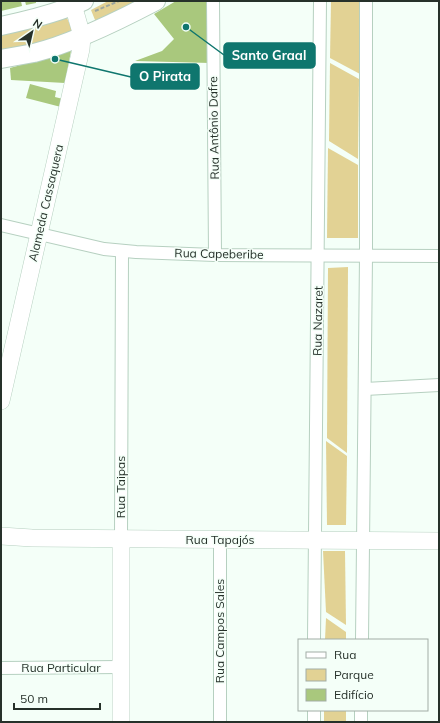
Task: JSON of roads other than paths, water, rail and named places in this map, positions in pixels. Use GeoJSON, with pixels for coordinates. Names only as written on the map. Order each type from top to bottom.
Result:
{"type":"FeatureCollection","features":[{"type":"Feature","properties":{"kind":"main road"},"geometry":{"type":"LineString","coordinates":[[1,59],[35,52],[82,36],[124,18],[156,1]]}},
{"type":"Feature","properties":{"kind":"main road"},"geometry":{"type":"LineString","coordinates":[[1,26],[81,5]]}},
{"type":"Feature","properties":{"kind":"street","name":"Rua Antônio Dafre"},"geometry":{"type":"LineString","coordinates":[[213,1],[216,255]]}},
{"type":"Feature","properties":{"kind":"street","name":"Rua Nazaret"},"geometry":{"type":"LineString","coordinates":[[314,639],[314,540],[319,255],[320,1]]}},
{"type":"Feature","properties":{"kind":"street"},"geometry":{"type":"LineString","coordinates":[[362,639],[366,256],[366,1]]}},
{"type":"Feature","properties":{"kind":"street","name":"Alameda Cassaquera"},"geometry":{"type":"LineString","coordinates":[[1,401],[77,70],[82,36],[81,5]]}},
{"type":"Feature","properties":{"kind":"street","name":"Rua Capeberibe"},"geometry":{"type":"LineString","coordinates":[[1,225],[104,249],[122,251],[216,255],[439,256]]}},
{"type":"Feature","properties":{"kind":"street","name":"Rua Taipas"},"geometry":{"type":"LineString","coordinates":[[121,722],[122,251]]}},
{"type":"Feature","properties":{"kind":"street"},"geometry":{"type":"LineString","coordinates":[[365,389],[439,385]]}},
{"type":"Feature","properties":{"kind":"street","name":"Rua Tapajós"},"geometry":{"type":"LineString","coordinates":[[1,536],[32,538],[220,540],[364,539],[439,541]]}},
{"type":"Feature","properties":{"kind":"street","name":"Rua Campos Sales"},"geometry":{"type":"LineString","coordinates":[[220,540],[220,722]]}},
{"type":"Feature","properties":{"kind":"street","name":"Rua Particular"},"geometry":{"type":"LineString","coordinates":[[1,668],[121,667]]}},
{"type":"Feature","properties":{"kind":"street"},"geometry":{"type":"LineString","coordinates":[[314,711],[314,722]]}},
{"type":"Feature","properties":{"kind":"street"},"geometry":{"type":"LineString","coordinates":[[361,711],[361,722]]}},
{"type":"Feature","properties":{"kind":"place","name":"Santo Graal"},"geometry":{"type":"Point","coordinates":[186,27]}},
{"type":"Feature","properties":{"kind":"place","name":"O Pirata"},"geometry":{"type":"Point","coordinates":[55,59]}}]}
